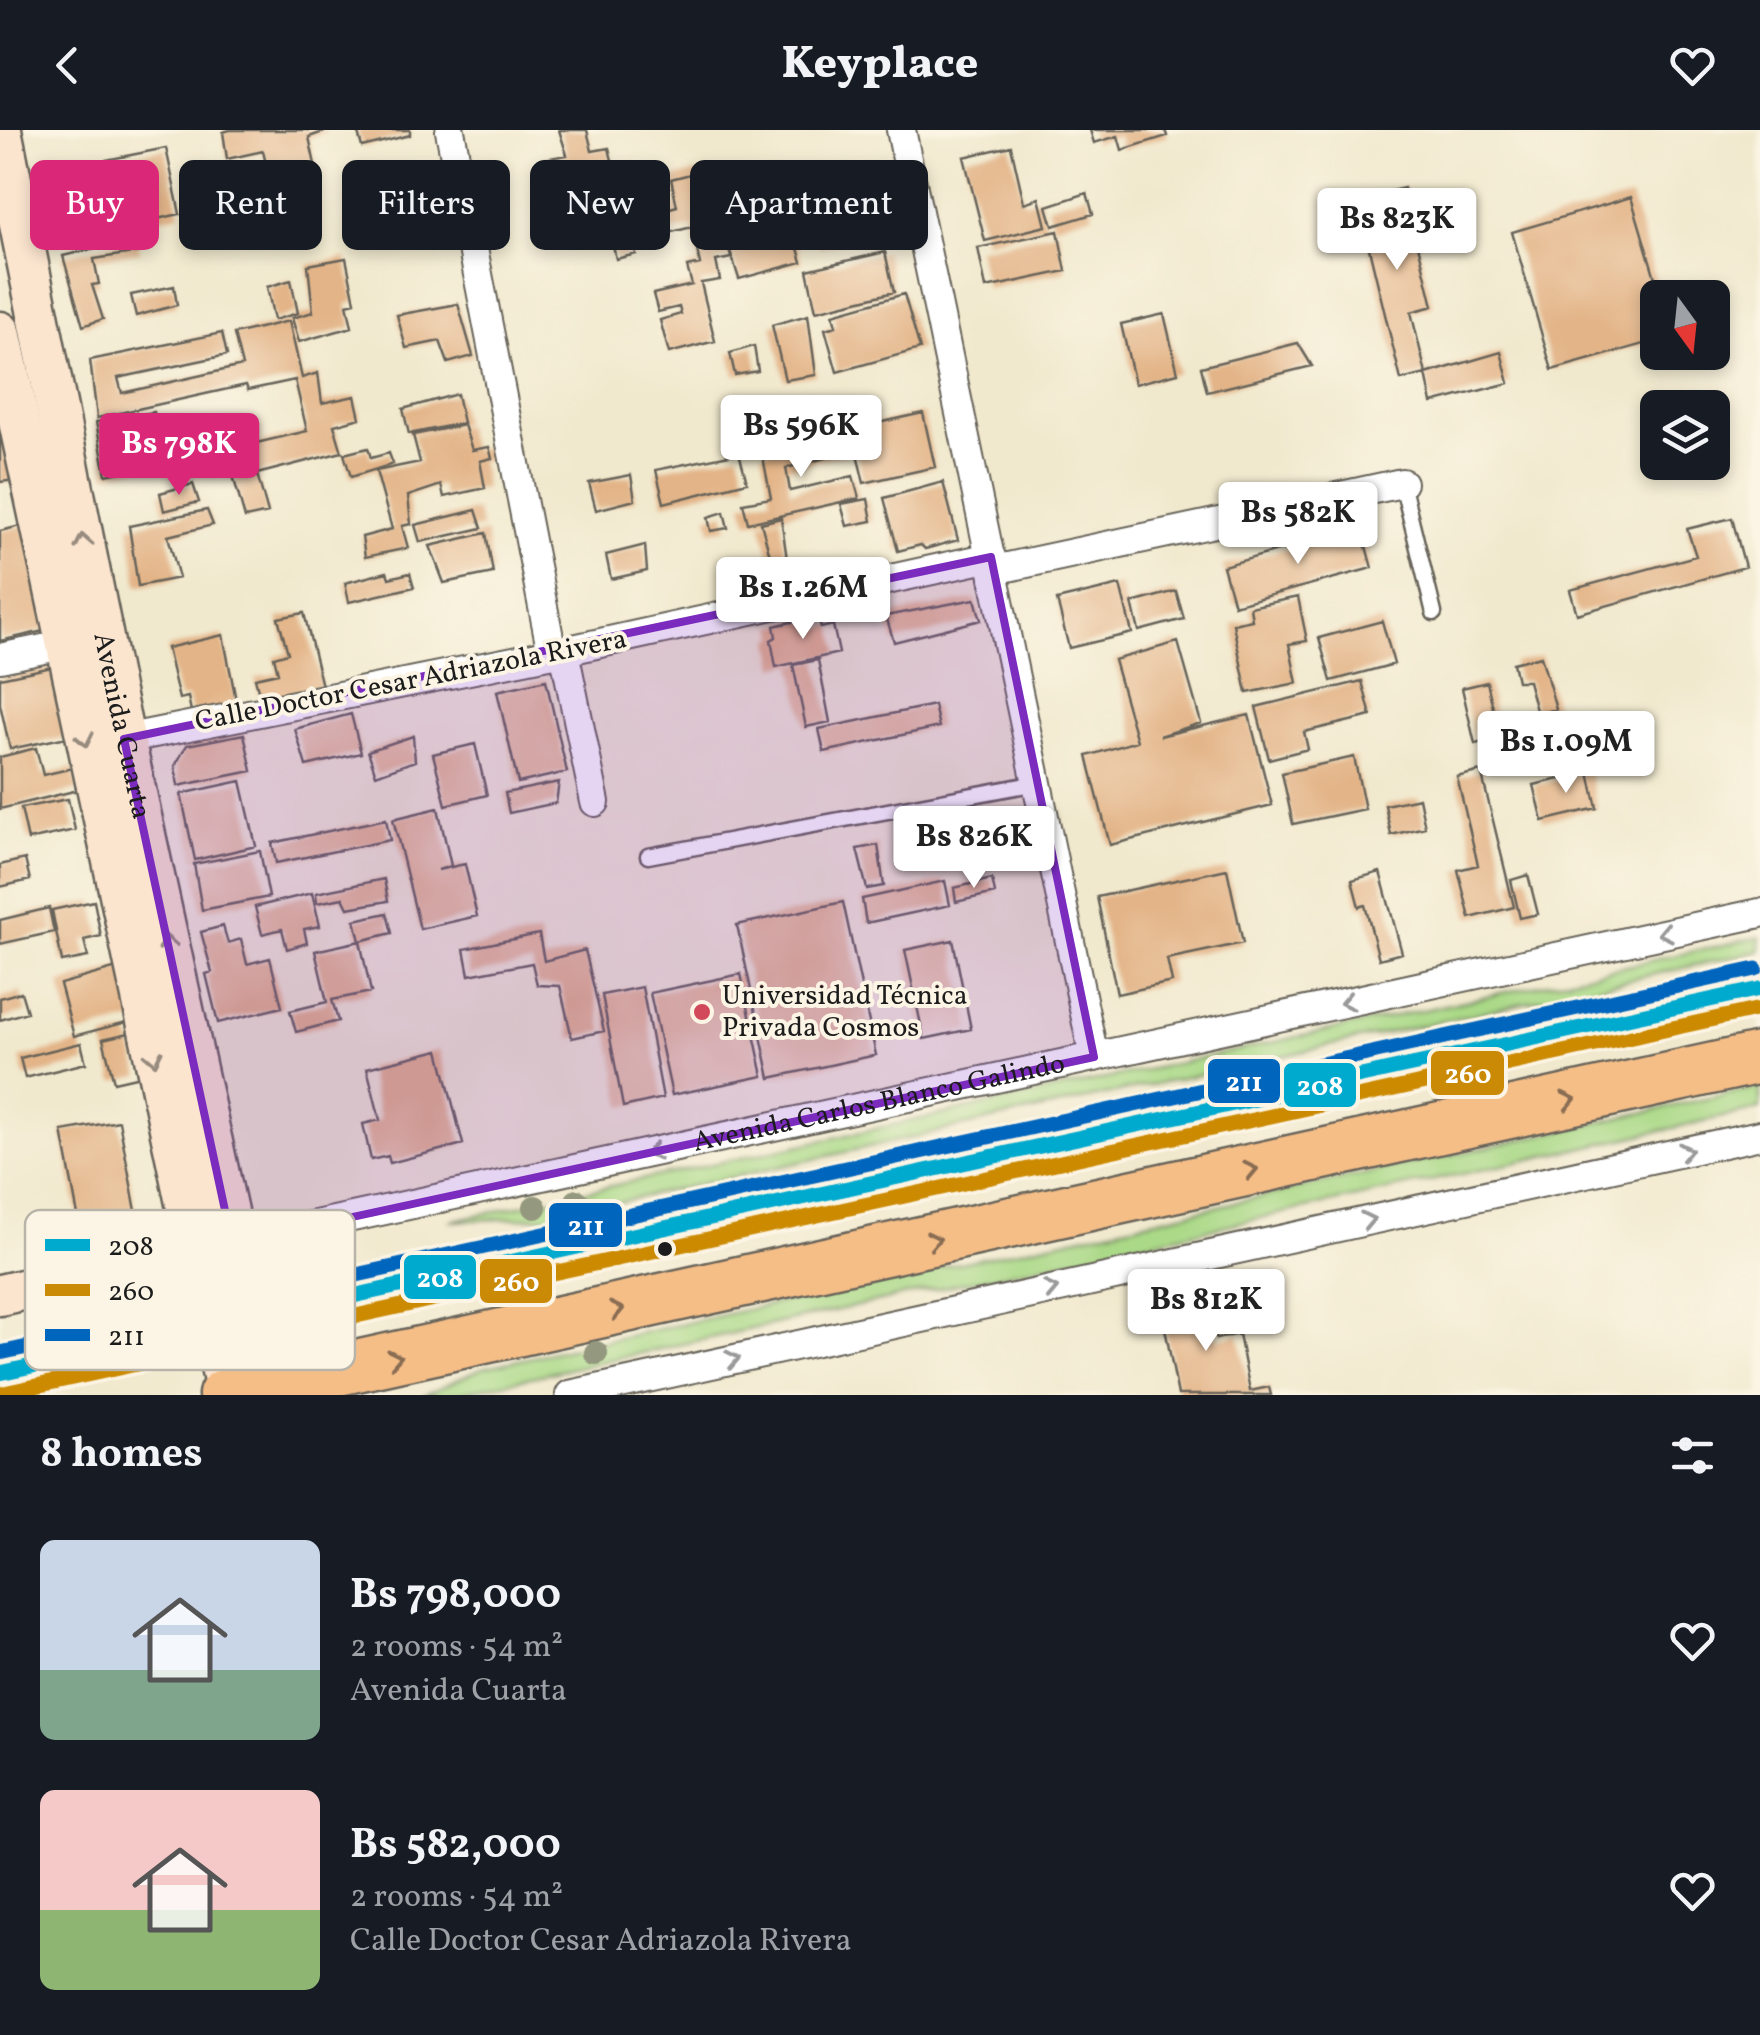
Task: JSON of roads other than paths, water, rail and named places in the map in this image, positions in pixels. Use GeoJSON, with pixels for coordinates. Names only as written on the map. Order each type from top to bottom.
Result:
{"type":"FeatureCollection","features":[{"type":"Feature","properties":{"kind":"highway"},"geometry":{"type":"LineString","coordinates":[[355,1295],[1760,989]]}},
{"type":"Feature","properties":{"kind":"highway"},"geometry":{"type":"LineString","coordinates":[[355,1368],[1760,1058]]}},
{"type":"Feature","properties":{"kind":"highway"},"geometry":{"type":"LineString","coordinates":[[0,1373],[25,1367]]}},
{"type":"Feature","properties":{"kind":"highway"},"geometry":{"type":"LineString","coordinates":[[242,1393],[346,1370]]}},
{"type":"Feature","properties":{"kind":"street","name":"Avenida Cuarta"},"geometry":{"type":"LineString","coordinates":[[2,130],[84,641],[206,1210]]}},
{"type":"Feature","properties":{"kind":"street"},"geometry":{"type":"LineString","coordinates":[[901,130],[1094,1057]]}},
{"type":"Feature","properties":{"kind":"street"},"geometry":{"type":"LineString","coordinates":[[449,131],[558,652],[596,802]]}},
{"type":"Feature","properties":{"kind":"street","name":"Avenida Cuarta"},"geometry":{"type":"LineString","coordinates":[[0,332],[84,641],[124,738],[207,1210]]}},
{"type":"Feature","properties":{"kind":"street","name":"Calle Doctor Cesar Adriazola Rivera"},"geometry":{"type":"LineString","coordinates":[[124,738],[1402,483]]}},
{"type":"Feature","properties":{"kind":"street"},"geometry":{"type":"LineString","coordinates":[[0,658],[84,641]]}},
{"type":"Feature","properties":{"kind":"street","name":"Avenida Carlos Blanco Galindo"},"geometry":{"type":"LineString","coordinates":[[355,1217],[1760,913]]}},
{"type":"Feature","properties":{"kind":"street"},"geometry":{"type":"LineString","coordinates":[[570,1395],[1760,1135]]}},
{"type":"Feature","properties":{"kind":"street","name":"Avenida Carlos Blanco Galindo"},"geometry":{"type":"LineString","coordinates":[[0,1295],[25,1289]]}},
{"type":"Feature","properties":{"kind":"lane"},"geometry":{"type":"LineString","coordinates":[[1402,483],[1434,612]]}},
{"type":"Feature","properties":{"kind":"lane"},"geometry":{"type":"LineString","coordinates":[[648,856],[1037,783]]}},
{"type":"Feature","properties":{"kind":"place","name":"Universidad Técnica Privada Cosmos"},"geometry":{"type":"Point","coordinates":[702,1012]}}]}
